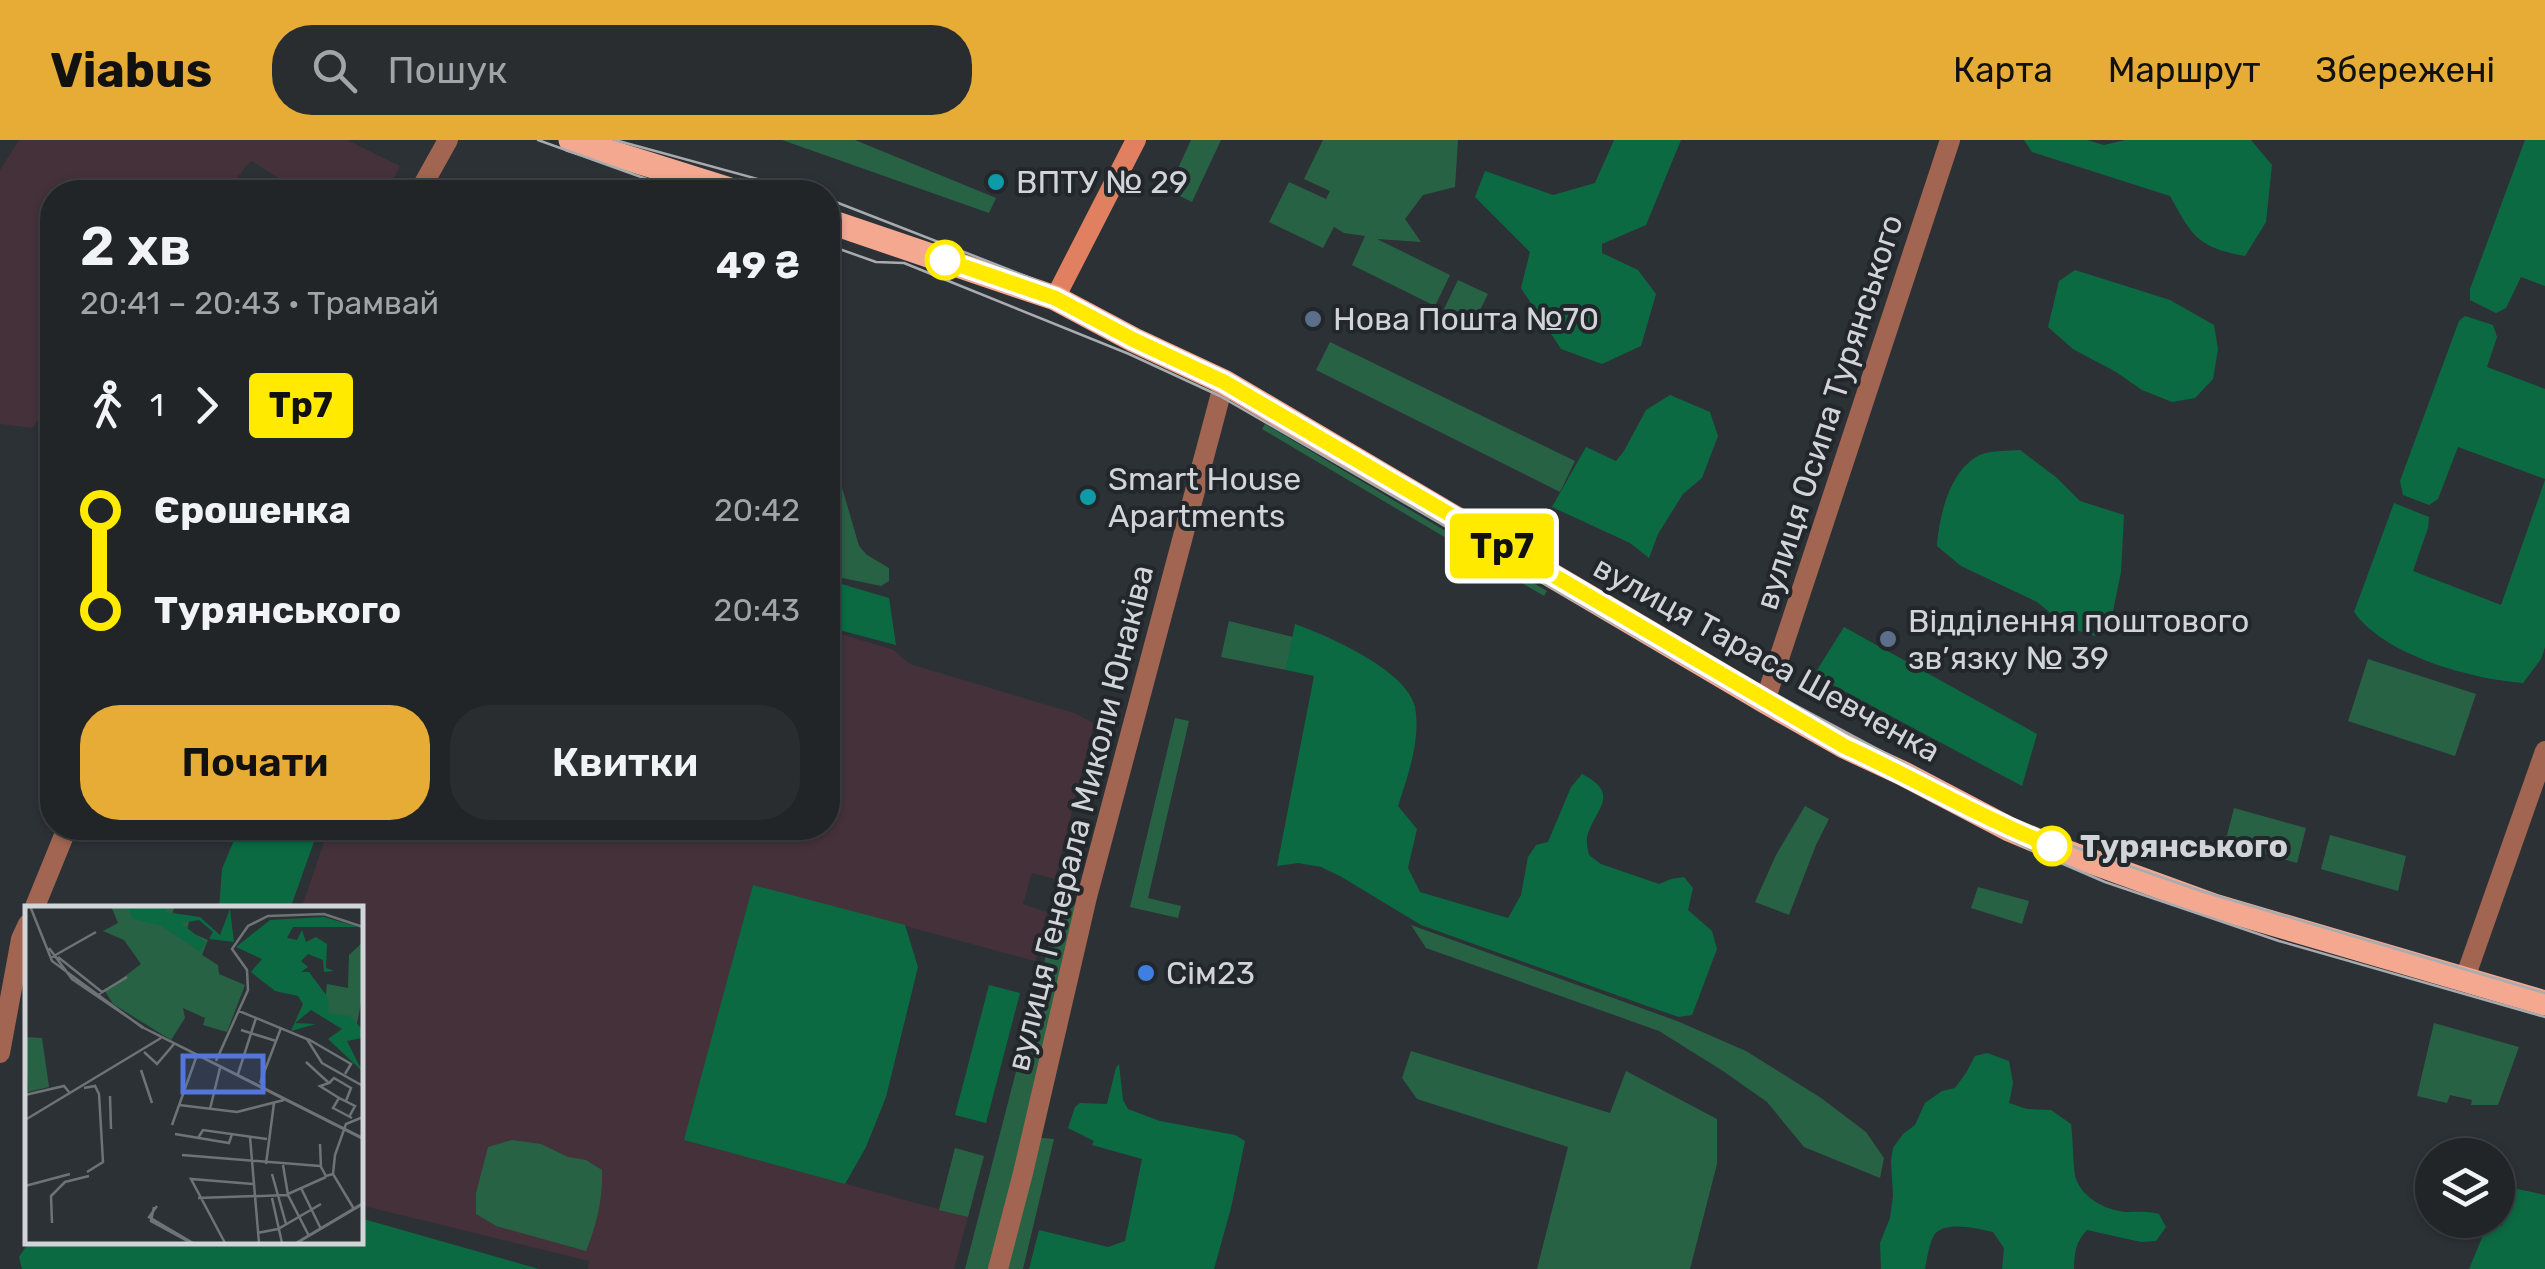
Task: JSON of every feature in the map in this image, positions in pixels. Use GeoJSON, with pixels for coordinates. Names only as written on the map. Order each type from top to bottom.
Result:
{"type":"FeatureCollection","features":[{"type":"Feature","properties":{"kind":"main road"},"geometry":{"type":"LineString","coordinates":[[571,140],[698,180]]}},
{"type":"Feature","properties":{"kind":"main road"},"geometry":{"type":"LineString","coordinates":[[1055,298],[1136,140]]}},
{"type":"Feature","properties":{"kind":"main road","name":"вулиця Тараса Шевченка"},"geometry":{"type":"LineString","coordinates":[[840,226],[1055,298],[1224,382],[1765,702],[2009,829],[2214,906],[2545,1003]]}},
{"type":"Feature","properties":{"kind":"street"},"geometry":{"type":"LineString","coordinates":[[426,180],[448,140]]}},
{"type":"Feature","properties":{"kind":"street","name":"вулиця Осипа Турянського"},"geometry":{"type":"LineString","coordinates":[[1765,702],[1950,140]]}},
{"type":"Feature","properties":{"kind":"street","name":"вулиця Генерала Миколи Юнаківа"},"geometry":{"type":"LineString","coordinates":[[998,1269],[1088,897],[1224,382]]}},
{"type":"Feature","properties":{"kind":"street"},"geometry":{"type":"LineString","coordinates":[[2465,978],[2545,751]]}},
{"type":"Feature","properties":{"kind":"street"},"geometry":{"type":"LineString","coordinates":[[35,906],[62,840]]}},
{"type":"Feature","properties":{"kind":"street"},"geometry":{"type":"LineString","coordinates":[[0,1054],[25,930]]}},
{"type":"Feature","properties":{"kind":"shaded area"},"geometry":{"type":"Polygon","coordinates":[[[19,140],[347,140],[400,166],[392,180],[282,180],[251,161],[235,180],[40,180],[40,418],[32,428],[0,424],[0,170],[19,140]]]}},
{"type":"Feature","properties":{"kind":"shaded area"},"geometry":{"type":"Polygon","coordinates":[[[840,634],[894,650],[910,664],[1074,713],[1094,723],[1055,879],[1032,873],[1023,904],[1047,912],[1035,961],[753,885],[685,1140],[968,1217],[954,1269],[588,1269],[589,1261],[362,1205],[362,906],[302,906],[325,840],[840,840],[840,634]]]}},
{"type":"Feature","properties":{"kind":"green space"},"geometry":{"type":"Polygon","coordinates":[[[782,140],[855,140],[996,198],[989,213],[782,140]]]}},
{"type":"Feature","properties":{"kind":"green space"},"geometry":{"type":"Polygon","coordinates":[[[1191,140],[1221,140],[1192,202],[1168,190],[1191,140]]]}},
{"type":"Feature","properties":{"kind":"green space"},"geometry":{"type":"Polygon","coordinates":[[[1323,140],[1458,140],[1455,187],[1423,195],[1405,219],[1421,242],[1377,239],[1450,275],[1435,306],[1352,265],[1365,236],[1334,227],[1323,248],[1269,222],[1289,182],[1326,199],[1330,191],[1304,179],[1323,140]]]}},
{"type":"Feature","properties":{"kind":"green space"},"geometry":{"type":"Polygon","coordinates":[[[1614,140],[1681,140],[1646,225],[1602,244],[1602,253],[1638,270],[1656,294],[1641,346],[1602,364],[1561,349],[1521,288],[1530,252],[1475,197],[1485,171],[1553,195],[1595,183],[1614,140]]]}},
{"type":"Feature","properties":{"kind":"green space"},"geometry":{"type":"Polygon","coordinates":[[[2024,140],[2087,140],[2104,145],[2125,140],[2251,140],[2272,165],[2266,222],[2245,256],[2216,249],[2191,231],[2170,196],[2032,152],[2024,140]]]}},
{"type":"Feature","properties":{"kind":"green space"},"geometry":{"type":"Polygon","coordinates":[[[2525,140],[2545,140],[2545,286],[2521,277],[2506,308],[2496,313],[2470,300],[2470,289],[2525,140]]]}},
{"type":"Feature","properties":{"kind":"green space"},"geometry":{"type":"Polygon","coordinates":[[[2075,270],[2170,300],[2214,325],[2218,349],[2213,379],[2195,398],[2172,402],[2142,390],[2073,349],[2048,327],[2059,281],[2075,270]]]}},
{"type":"Feature","properties":{"kind":"green space"},"geometry":{"type":"Polygon","coordinates":[[[1458,280],[1488,294],[1473,324],[1444,309],[1458,280]]]}},
{"type":"Feature","properties":{"kind":"green space"},"geometry":{"type":"Polygon","coordinates":[[[2465,316],[2493,325],[2497,337],[2487,367],[2545,389],[2545,479],[2458,447],[2438,499],[2429,505],[2403,495],[2400,481],[2459,321],[2465,316]]]}},
{"type":"Feature","properties":{"kind":"green space"},"geometry":{"type":"Polygon","coordinates":[[[1330,342],[1575,461],[1560,492],[1316,370],[1330,342]]]}},
{"type":"Feature","properties":{"kind":"green space"},"geometry":{"type":"Polygon","coordinates":[[[1670,395],[1710,412],[1718,436],[1702,478],[1683,494],[1658,534],[1649,558],[1630,543],[1552,507],[1586,447],[1616,461],[1646,410],[1670,395]]]}},
{"type":"Feature","properties":{"kind":"green space"},"geometry":{"type":"Polygon","coordinates":[[[1265,424],[1547,591],[1544,596],[1262,429],[1265,424]]]}},
{"type":"Feature","properties":{"kind":"green space"},"geometry":{"type":"Polygon","coordinates":[[[2020,450],[2080,501],[2124,515],[2121,572],[2113,611],[2095,636],[2069,628],[2037,602],[1961,566],[1937,546],[1944,508],[1961,471],[1984,453],[2020,450]]]}},
{"type":"Feature","properties":{"kind":"green space"},"geometry":{"type":"Polygon","coordinates":[[[2545,480],[2545,647],[2523,683],[2455,670],[2408,653],[2368,628],[2354,612],[2394,503],[2429,517],[2413,571],[2501,605],[2545,480]]]}},
{"type":"Feature","properties":{"kind":"green space"},"geometry":{"type":"Polygon","coordinates":[[[840,483],[859,546],[889,568],[889,581],[881,586],[840,577],[840,483]]]}},
{"type":"Feature","properties":{"kind":"green space"},"geometry":{"type":"Polygon","coordinates":[[[840,584],[889,598],[896,645],[840,630],[840,584]]]}},
{"type":"Feature","properties":{"kind":"green space"},"geometry":{"type":"Polygon","coordinates":[[[1229,621],[1293,637],[1286,670],[1221,657],[1229,621]]]}},
{"type":"Feature","properties":{"kind":"green space"},"geometry":{"type":"Polygon","coordinates":[[[1295,624],[1364,656],[1398,680],[1409,693],[1415,707],[1416,732],[1398,806],[1417,829],[1408,868],[1420,892],[1508,918],[1521,895],[1528,857],[1536,845],[1548,842],[1571,787],[1582,774],[1601,789],[1603,796],[1587,838],[1589,855],[1601,864],[1659,884],[1684,877],[1693,888],[1688,910],[1712,931],[1717,949],[1692,1015],[1679,1017],[1421,925],[1321,867],[1298,863],[1277,866],[1314,676],[1286,670],[1295,624]]]}},
{"type":"Feature","properties":{"kind":"green space"},"geometry":{"type":"Polygon","coordinates":[[[1844,627],[2037,734],[2022,786],[1814,675],[1844,627]]]}},
{"type":"Feature","properties":{"kind":"green space"},"geometry":{"type":"Polygon","coordinates":[[[2368,659],[2476,694],[2455,756],[2348,721],[2368,659]]]}},
{"type":"Feature","properties":{"kind":"green space"},"geometry":{"type":"Polygon","coordinates":[[[1175,718],[1189,721],[1148,898],[1181,906],[1178,918],[1130,907],[1175,718]]]}},
{"type":"Feature","properties":{"kind":"green space"},"geometry":{"type":"Polygon","coordinates":[[[1805,806],[1829,819],[1789,915],[1755,902],[1776,855],[1805,806]]]}},
{"type":"Feature","properties":{"kind":"green space"},"geometry":{"type":"Polygon","coordinates":[[[2234,808],[2306,828],[2297,863],[2225,843],[2234,808]]]}},
{"type":"Feature","properties":{"kind":"green space"},"geometry":{"type":"Polygon","coordinates":[[[2330,835],[2406,856],[2398,891],[2321,869],[2330,835]]]}},
{"type":"Feature","properties":{"kind":"green space"},"geometry":{"type":"Polygon","coordinates":[[[234,840],[315,840],[291,906],[219,906],[222,869],[234,840]]]}},
{"type":"Feature","properties":{"kind":"green space"},"geometry":{"type":"Polygon","coordinates":[[[753,885],[905,925],[918,967],[886,1097],[866,1147],[845,1184],[684,1140],[753,885]]]}},
{"type":"Feature","properties":{"kind":"green space"},"geometry":{"type":"Polygon","coordinates":[[[1978,887],[2029,901],[2022,924],[1971,908],[1978,887]]]}},
{"type":"Feature","properties":{"kind":"green space"},"geometry":{"type":"Polygon","coordinates":[[[1060,901],[1085,907],[1033,1137],[1054,1139],[1023,1269],[965,1269],[1060,901]]]}},
{"type":"Feature","properties":{"kind":"green space"},"geometry":{"type":"Polygon","coordinates":[[[1411,925],[1677,1021],[1746,1051],[1821,1098],[1866,1132],[1884,1158],[1880,1178],[1804,1147],[1767,1102],[1659,1031],[1426,948],[1411,925]]]}},
{"type":"Feature","properties":{"kind":"green space"},"geometry":{"type":"Polygon","coordinates":[[[989,985],[1020,993],[986,1123],[955,1115],[989,985]]]}},
{"type":"Feature","properties":{"kind":"green space"},"geometry":{"type":"Polygon","coordinates":[[[2434,1023],[2519,1047],[2498,1105],[2471,1105],[2472,1100],[2450,1095],[2447,1103],[2417,1096],[2434,1023]]]}},
{"type":"Feature","properties":{"kind":"green space"},"geometry":{"type":"Polygon","coordinates":[[[1411,1051],[1610,1113],[1626,1071],[1717,1119],[1717,1164],[1690,1269],[1537,1269],[1568,1147],[1417,1099],[1402,1078],[1411,1051]]]}},
{"type":"Feature","properties":{"kind":"green space"},"geometry":{"type":"Polygon","coordinates":[[[1987,1053],[2009,1061],[2013,1083],[2009,1103],[2051,1110],[2071,1124],[2075,1175],[2084,1192],[2112,1209],[2159,1214],[2166,1227],[2156,1241],[2141,1242],[2087,1230],[2076,1248],[2074,1269],[2002,1269],[2004,1248],[1993,1232],[1954,1227],[1934,1235],[1925,1269],[1881,1269],[1880,1243],[1893,1196],[1893,1148],[1915,1125],[1925,1103],[1942,1091],[1955,1088],[1975,1056],[1987,1053]]]}},
{"type":"Feature","properties":{"kind":"green space"},"geometry":{"type":"Polygon","coordinates":[[[1119,1064],[1123,1100],[1128,1109],[1160,1121],[1235,1135],[1245,1141],[1214,1269],[1029,1269],[1039,1230],[1108,1247],[1125,1241],[1142,1159],[1092,1145],[1094,1141],[1068,1128],[1080,1103],[1107,1104],[1119,1064]]]}},
{"type":"Feature","properties":{"kind":"green space"},"geometry":{"type":"Polygon","coordinates":[[[512,1140],[541,1144],[602,1170],[598,1211],[586,1251],[496,1226],[476,1214],[476,1193],[488,1147],[512,1140]]]}},
{"type":"Feature","properties":{"kind":"green space"},"geometry":{"type":"Polygon","coordinates":[[[955,1148],[984,1156],[968,1217],[939,1210],[955,1148]]]}},
{"type":"Feature","properties":{"kind":"green space"},"geometry":{"type":"Polygon","coordinates":[[[2515,1189],[2545,1195],[2545,1269],[2469,1269],[2482,1238],[2515,1238],[2515,1189]]]}},
{"type":"Feature","properties":{"kind":"green space"},"geometry":{"type":"Polygon","coordinates":[[[362,1219],[539,1269],[22,1269],[19,1257],[28,1244],[362,1244],[362,1219]]]}},
{"type":"Feature","properties":{"kind":"tram line"},"geometry":{"type":"LineString","coordinates":[[538,140],[650,180]]}},
{"type":"Feature","properties":{"kind":"tram line"},"geometry":{"type":"LineString","coordinates":[[615,140],[761,180]]}},
{"type":"Feature","properties":{"kind":"tram line"},"geometry":{"type":"LineString","coordinates":[[840,204],[1059,289],[1136,334],[1240,384],[1769,691],[2012,821],[2204,892],[2545,993]]}},
{"type":"Feature","properties":{"kind":"tram line"},"geometry":{"type":"LineString","coordinates":[[840,249],[876,262],[904,263],[1129,354],[1220,396],[1827,747],[2033,851],[2105,882],[2279,941],[2545,1017]]}},
{"type":"Feature","properties":{"kind":"tram line","name":"Тр7"},"geometry":{"type":"LineString","coordinates":[[945,260],[1055,298],[1224,382],[1844,746],[2009,829],[2052,846]]}},
{"type":"Feature","properties":{"kind":"place","name":"ВПТУ № 29"},"geometry":{"type":"Point","coordinates":[996,182]}},
{"type":"Feature","properties":{"kind":"place","name":"Нова Пошта №70"},"geometry":{"type":"Point","coordinates":[1313,319]}},
{"type":"Feature","properties":{"kind":"place","name":"Smart House Apartments"},"geometry":{"type":"Point","coordinates":[1088,497]}},
{"type":"Feature","properties":{"kind":"place","name":"Відділення поштового зв’язку № 39"},"geometry":{"type":"Point","coordinates":[1888,639]}},
{"type":"Feature","properties":{"kind":"place","name":"Турянського"},"geometry":{"type":"Point","coordinates":[2052,846]}},
{"type":"Feature","properties":{"kind":"place","name":"Сім23"},"geometry":{"type":"Point","coordinates":[1146,973]}}]}
